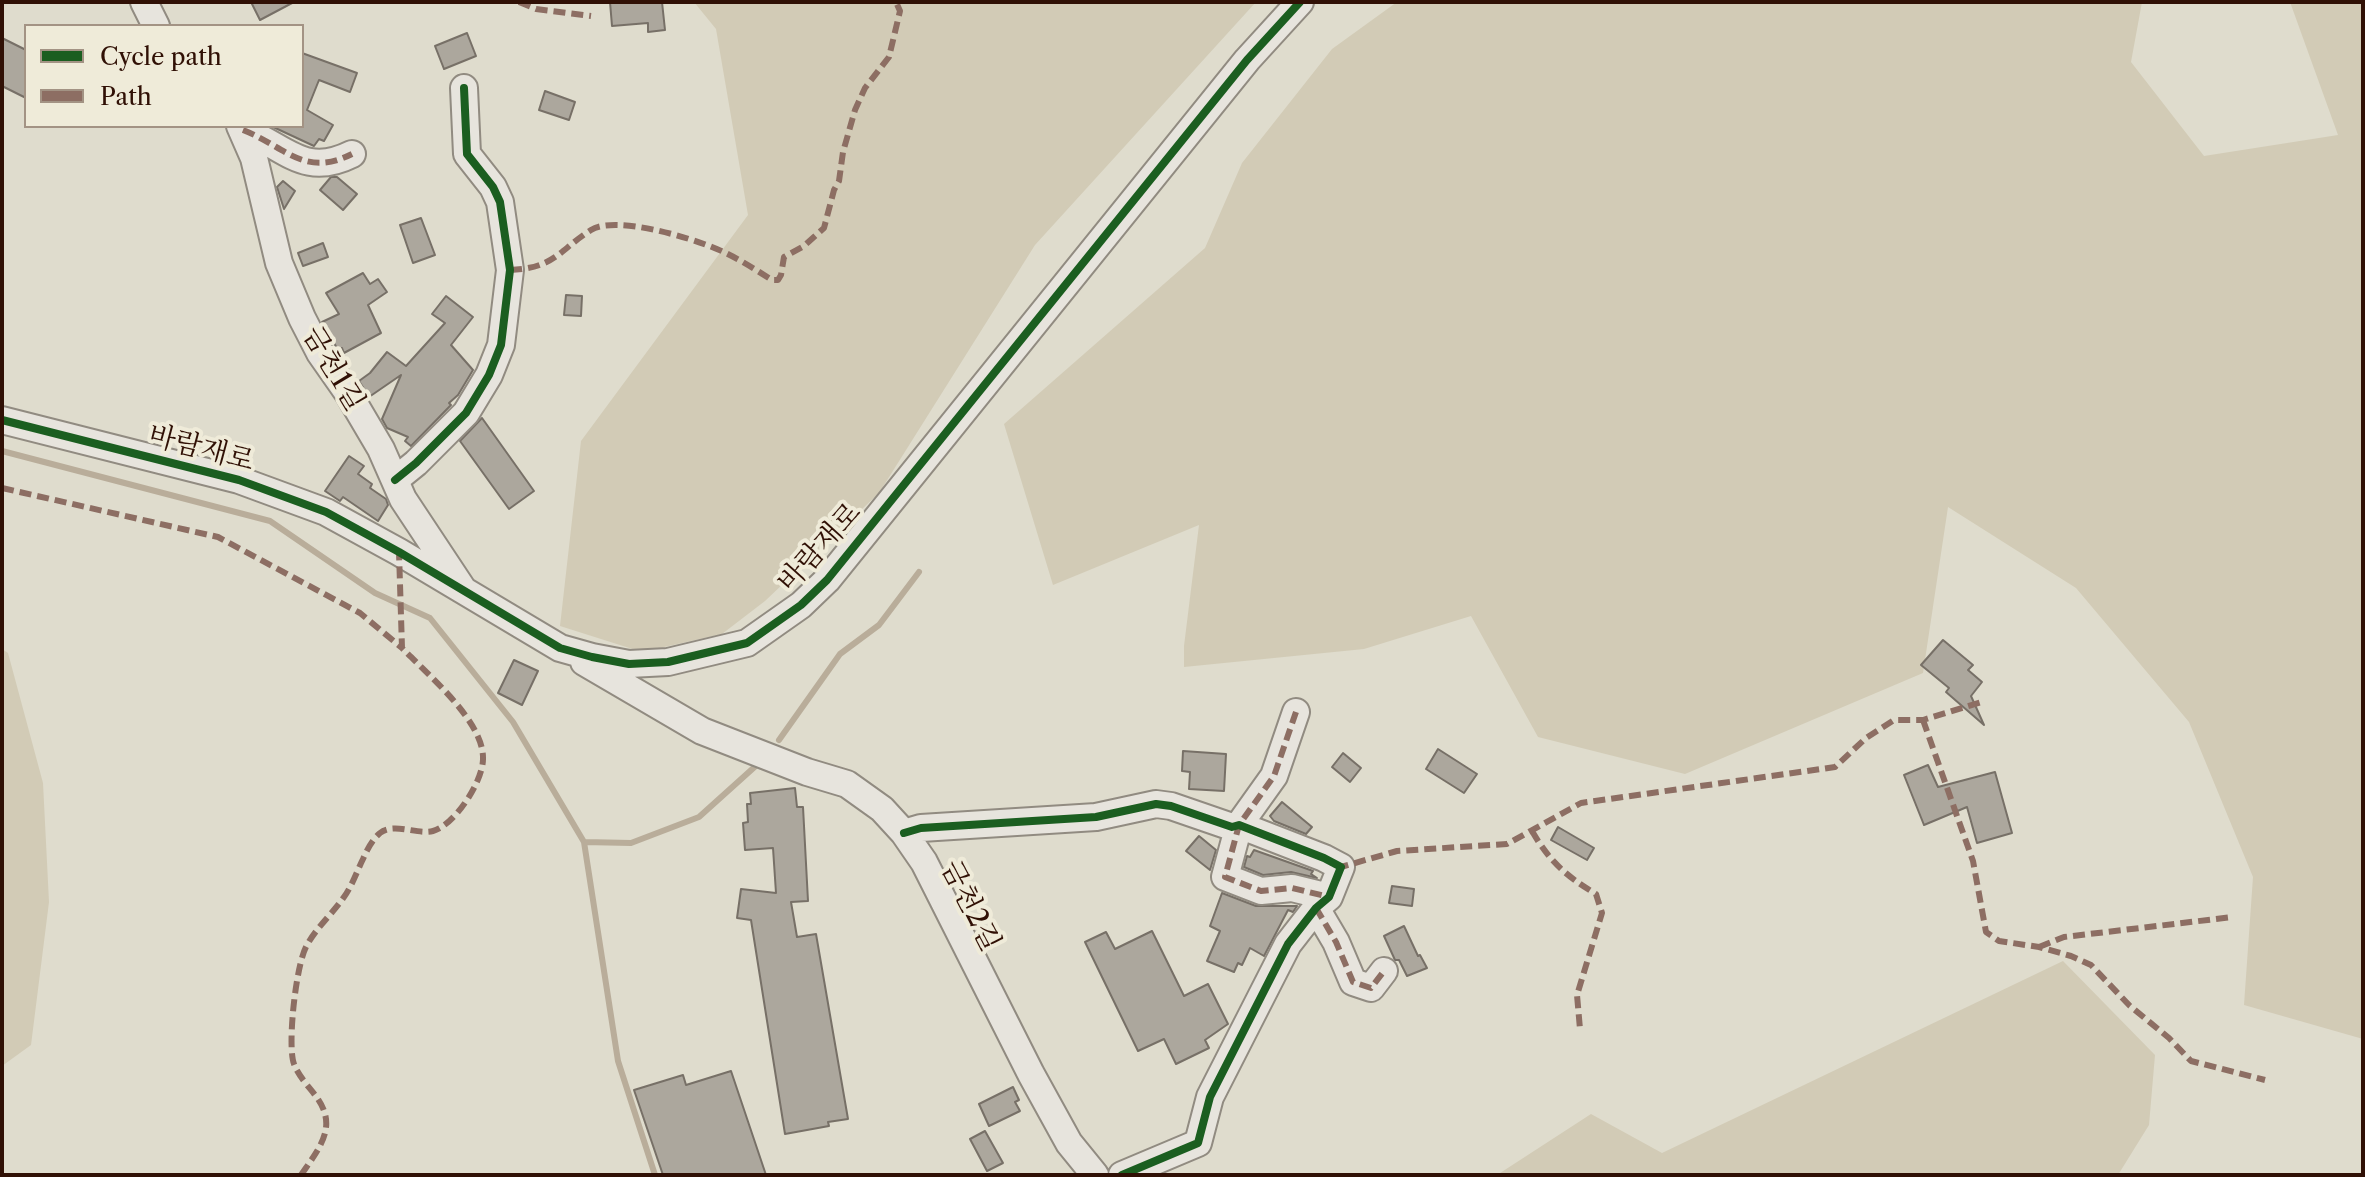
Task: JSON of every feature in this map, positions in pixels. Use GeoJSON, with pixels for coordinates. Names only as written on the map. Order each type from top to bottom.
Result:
{"type":"FeatureCollection","features":[{"type":"Feature","properties":{"kind":"street"},"geometry":{"type":"LineString","coordinates":[[144,2],[155,24]]}},
{"type":"Feature","properties":{"kind":"street","name":"바람재로"},"geometry":{"type":"LineString","coordinates":[[2,420],[239,480],[326,512],[560,648],[629,664],[668,662],[747,643],[801,605],[827,580],[1247,60],[1300,2]]}},
{"type":"Feature","properties":{"kind":"street"},"geometry":{"type":"LineString","coordinates":[[395,480],[466,413],[489,375],[501,345],[510,270],[500,202],[493,187],[467,154],[464,88]]}},
{"type":"Feature","properties":{"kind":"street"},"geometry":{"type":"LineString","coordinates":[[242,128],[299,160],[333,164],[352,154]]}},
{"type":"Feature","properties":{"kind":"street","name":"금천1길"},"geometry":{"type":"LineString","coordinates":[[242,128],[254,158],[279,263],[302,318],[320,353],[381,449],[403,499],[466,594]]}},
{"type":"Feature","properties":{"kind":"street","name":"금천2길"},"geometry":{"type":"LineString","coordinates":[[560,648],[702,731],[807,772],[847,784],[882,809],[924,862],[1038,1088],[1069,1143],[1095,1175]]}},
{"type":"Feature","properties":{"kind":"street"},"geometry":{"type":"LineString","coordinates":[[1296,712],[1274,776],[1239,825],[1225,877],[1261,891],[1292,888],[1322,902],[1353,982],[1371,988],[1384,971]]}},
{"type":"Feature","properties":{"kind":"street"},"geometry":{"type":"LineString","coordinates":[[904,833],[921,828],[1096,817],[1156,804],[1171,806],[1232,827],[1239,825],[1341,867],[1322,902],[1288,944],[1210,1097],[1198,1143],[1122,1175]]}},
{"type":"Feature","properties":{"kind":"shaded area"},"geometry":{"type":"Polygon","coordinates":[[[694,2],[1256,2],[1035,245],[879,493],[765,601],[722,634],[642,652],[560,626],[581,441],[748,215],[716,29],[694,2]]]}},
{"type":"Feature","properties":{"kind":"shaded area"},"geometry":{"type":"Polygon","coordinates":[[[1397,2],[2142,2],[2131,62],[2204,156],[2338,135],[2290,2],[2363,2],[2363,1039],[2244,1005],[2253,877],[2189,722],[2076,588],[1948,507],[1923,673],[1685,774],[1538,737],[1471,616],[1364,649],[1184,667],[1199,525],[1053,585],[1004,424],[1205,248],[1242,163],[1332,49],[1397,2]]]}},
{"type":"Feature","properties":{"kind":"shaded area"},"geometry":{"type":"Polygon","coordinates":[[[2,649],[8,653],[43,783],[49,902],[31,1045],[2,1066],[2,649]]]}},
{"type":"Feature","properties":{"kind":"shaded area"},"geometry":{"type":"Polygon","coordinates":[[[2063,961],[2155,1055],[2149,1125],[2118,1175],[1497,1175],[1591,1114],[1662,1153],[2063,961]]]}},
{"type":"Feature","properties":{"kind":"building"},"geometry":{"type":"Polygon","coordinates":[[[251,2],[294,2],[260,20],[251,2]]]}},
{"type":"Feature","properties":{"kind":"building"},"geometry":{"type":"Polygon","coordinates":[[[610,2],[662,2],[665,30],[648,32],[648,23],[612,26],[610,2]]]}},
{"type":"Feature","properties":{"kind":"building"},"geometry":{"type":"Polygon","coordinates":[[[467,33],[476,56],[444,69],[435,46],[467,33]]]}},
{"type":"Feature","properties":{"kind":"building"},"geometry":{"type":"Polygon","coordinates":[[[2,38],[24,49],[24,97],[2,86],[2,38]]]}},
{"type":"Feature","properties":{"kind":"building"},"geometry":{"type":"Polygon","coordinates":[[[304,54],[357,73],[350,92],[319,80],[307,110],[333,125],[324,141],[319,139],[314,146],[275,128],[304,128],[304,54]]]}},
{"type":"Feature","properties":{"kind":"building"},"geometry":{"type":"Polygon","coordinates":[[[545,91],[575,102],[569,120],[539,110],[545,91]]]}},
{"type":"Feature","properties":{"kind":"building"},"geometry":{"type":"Polygon","coordinates":[[[331,177],[337,177],[357,194],[343,210],[320,190],[331,177]]]}},
{"type":"Feature","properties":{"kind":"building"},"geometry":{"type":"Polygon","coordinates":[[[283,181],[295,191],[284,209],[277,187],[283,181]]]}},
{"type":"Feature","properties":{"kind":"building"},"geometry":{"type":"Polygon","coordinates":[[[421,218],[435,255],[413,263],[400,225],[421,218]]]}},
{"type":"Feature","properties":{"kind":"building"},"geometry":{"type":"Polygon","coordinates":[[[323,243],[328,257],[303,266],[298,253],[323,243]]]}},
{"type":"Feature","properties":{"kind":"building"},"geometry":{"type":"Polygon","coordinates":[[[363,273],[370,284],[378,279],[387,292],[368,305],[381,333],[344,353],[342,348],[338,350],[322,322],[339,314],[326,293],[363,273]]]}},
{"type":"Feature","properties":{"kind":"building"},"geometry":{"type":"Polygon","coordinates":[[[566,295],[582,296],[581,316],[564,315],[566,295]]]}},
{"type":"Feature","properties":{"kind":"building"},"geometry":{"type":"Polygon","coordinates":[[[446,296],[473,317],[451,345],[473,370],[458,395],[449,403],[451,405],[411,446],[405,441],[408,437],[387,428],[382,419],[401,375],[369,397],[359,381],[387,352],[406,366],[445,323],[432,314],[446,296]]]}},
{"type":"Feature","properties":{"kind":"building"},"geometry":{"type":"Polygon","coordinates":[[[482,418],[534,491],[509,509],[460,441],[482,418]]]}},
{"type":"Feature","properties":{"kind":"building"},"geometry":{"type":"Polygon","coordinates":[[[349,456],[364,466],[358,474],[372,484],[370,488],[386,499],[388,505],[378,521],[343,497],[340,501],[325,491],[349,456]]]}},
{"type":"Feature","properties":{"kind":"building"},"geometry":{"type":"Polygon","coordinates":[[[1943,640],[1973,665],[1968,670],[1982,682],[1971,696],[1984,725],[1946,692],[1949,688],[1921,665],[1943,640]]]}},
{"type":"Feature","properties":{"kind":"building"},"geometry":{"type":"Polygon","coordinates":[[[514,660],[538,671],[522,705],[498,693],[514,660]]]}},
{"type":"Feature","properties":{"kind":"building"},"geometry":{"type":"Polygon","coordinates":[[[1438,749],[1477,774],[1464,793],[1426,769],[1438,749]]]}},
{"type":"Feature","properties":{"kind":"building"},"geometry":{"type":"Polygon","coordinates":[[[1183,751],[1226,754],[1224,791],[1189,789],[1190,772],[1182,771],[1183,751]]]}},
{"type":"Feature","properties":{"kind":"building"},"geometry":{"type":"Polygon","coordinates":[[[1343,753],[1361,768],[1350,782],[1332,767],[1343,753]]]}},
{"type":"Feature","properties":{"kind":"building"},"geometry":{"type":"Polygon","coordinates":[[[1928,765],[1938,787],[1995,772],[2012,833],[1977,843],[1967,807],[1924,825],[1904,775],[1928,765]]]}},
{"type":"Feature","properties":{"kind":"building"},"geometry":{"type":"Polygon","coordinates":[[[795,788],[797,807],[803,807],[808,901],[791,902],[797,937],[816,934],[848,1119],[828,1122],[829,1126],[785,1134],[751,920],[737,918],[741,889],[776,893],[773,848],[745,850],[743,823],[748,822],[750,793],[795,788]]]}},
{"type":"Feature","properties":{"kind":"building"},"geometry":{"type":"Polygon","coordinates":[[[1282,802],[1312,827],[1306,834],[1274,821],[1270,816],[1282,802]]]}},
{"type":"Feature","properties":{"kind":"building"},"geometry":{"type":"Polygon","coordinates":[[[1558,827],[1594,848],[1587,860],[1551,840],[1558,827]]]}},
{"type":"Feature","properties":{"kind":"building"},"geometry":{"type":"Polygon","coordinates":[[[1199,836],[1216,850],[1210,870],[1186,851],[1199,836]]]}},
{"type":"Feature","properties":{"kind":"building"},"geometry":{"type":"Polygon","coordinates":[[[1254,850],[1313,871],[1311,874],[1317,878],[1291,872],[1263,875],[1244,867],[1247,856],[1250,857],[1254,850]]]}},
{"type":"Feature","properties":{"kind":"building"},"geometry":{"type":"Polygon","coordinates":[[[1392,886],[1414,889],[1412,906],[1389,903],[1392,886]]]}},
{"type":"Feature","properties":{"kind":"building"},"geometry":{"type":"Polygon","coordinates":[[[1222,893],[1256,906],[1297,906],[1293,912],[1288,910],[1264,956],[1250,948],[1242,965],[1238,963],[1234,972],[1207,961],[1220,931],[1210,926],[1222,893]]]}},
{"type":"Feature","properties":{"kind":"building"},"geometry":{"type":"Polygon","coordinates":[[[1404,926],[1427,968],[1407,976],[1399,960],[1395,960],[1384,936],[1404,926]]]}},
{"type":"Feature","properties":{"kind":"building"},"geometry":{"type":"Polygon","coordinates":[[[1152,931],[1184,996],[1208,984],[1228,1024],[1205,1040],[1209,1048],[1176,1064],[1164,1039],[1138,1051],[1085,942],[1106,932],[1115,949],[1152,931]]]}},
{"type":"Feature","properties":{"kind":"building"},"geometry":{"type":"Polygon","coordinates":[[[731,1071],[766,1175],[663,1175],[634,1090],[683,1075],[686,1085],[731,1071]]]}},
{"type":"Feature","properties":{"kind":"building"},"geometry":{"type":"Polygon","coordinates":[[[1013,1087],[1020,1111],[989,1126],[979,1104],[1013,1087]]]}},
{"type":"Feature","properties":{"kind":"building"},"geometry":{"type":"Polygon","coordinates":[[[985,1131],[1003,1163],[987,1171],[970,1139],[985,1131]]]}},
{"type":"Feature","properties":{"kind":"waterway"},"geometry":{"type":"LineString","coordinates":[[2,451],[270,521],[375,593],[430,618],[513,722],[584,842],[618,1061],[655,1175]]}},
{"type":"Feature","properties":{"kind":"waterway"},"geometry":{"type":"LineString","coordinates":[[779,740],[840,654],[879,625],[919,572]]}},
{"type":"Feature","properties":{"kind":"waterway"},"geometry":{"type":"LineString","coordinates":[[584,842],[631,843],[699,817],[759,763]]}},
{"type":"Feature","properties":{"kind":"marked path"},"geometry":{"type":"LineString","coordinates":[[519,2],[536,9],[591,16]]}},
{"type":"Feature","properties":{"kind":"marked path"},"geometry":{"type":"LineString","coordinates":[[510,270],[547,262],[591,230],[617,225],[651,229],[701,243],[720,250],[772,280],[778,280],[784,257],[804,246],[824,228],[839,181],[843,152],[855,110],[865,88],[889,57],[900,11],[896,2]]}},
{"type":"Feature","properties":{"kind":"marked path"},"geometry":{"type":"LineString","coordinates":[[243,130],[308,161],[335,161],[352,154]]}},
{"type":"Feature","properties":{"kind":"marked path"},"geometry":{"type":"LineString","coordinates":[[2,488],[218,537],[360,613],[402,648]]}},
{"type":"Feature","properties":{"kind":"marked path"},"geometry":{"type":"LineString","coordinates":[[301,1175],[320,1146],[326,1127],[322,1106],[298,1072],[292,1054],[296,986],[307,945],[347,893],[377,836],[392,829],[427,832],[441,827],[466,801],[482,768],[481,744],[474,729],[452,699],[402,648],[399,552]]}},
{"type":"Feature","properties":{"kind":"marked path"},"geometry":{"type":"LineString","coordinates":[[1337,865],[1341,867],[1397,851],[1507,844],[1581,803],[1835,767],[1866,738],[1894,720],[1923,720],[1985,701]]}},
{"type":"Feature","properties":{"kind":"marked path"},"geometry":{"type":"LineString","coordinates":[[1296,712],[1274,776],[1239,825],[1225,877],[1261,891],[1292,888],[1329,897]]}},
{"type":"Feature","properties":{"kind":"marked path"},"geometry":{"type":"LineString","coordinates":[[1923,720],[1973,861],[1986,932],[1999,941],[2039,947],[2091,965],[2130,1006],[2191,1061],[2265,1080]]}},
{"type":"Feature","properties":{"kind":"marked path"},"geometry":{"type":"LineString","coordinates":[[1532,831],[1560,867],[1596,894],[1602,913],[1577,995],[1580,1029]]}},
{"type":"Feature","properties":{"kind":"marked path"},"geometry":{"type":"LineString","coordinates":[[1316,908],[1336,942],[1353,982],[1371,988],[1384,971]]}},
{"type":"Feature","properties":{"kind":"marked path"},"geometry":{"type":"LineString","coordinates":[[2039,947],[2064,937],[2233,917]]}},
{"type":"Feature","properties":{"kind":"cycle path"},"geometry":{"type":"LineString","coordinates":[[2,420],[239,480],[326,512],[560,648],[629,664],[668,662],[747,643],[801,605],[827,580],[1247,60],[1300,2]]}},
{"type":"Feature","properties":{"kind":"cycle path"},"geometry":{"type":"LineString","coordinates":[[395,480],[466,413],[489,375],[501,345],[510,270],[500,202],[493,187],[467,154],[464,88]]}},
{"type":"Feature","properties":{"kind":"cycle path"},"geometry":{"type":"LineString","coordinates":[[904,833],[921,828],[1096,817],[1156,804],[1171,806],[1232,827],[1239,825],[1341,867],[1329,897],[1316,908],[1288,944],[1210,1097],[1198,1143],[1122,1175]]}}]}
